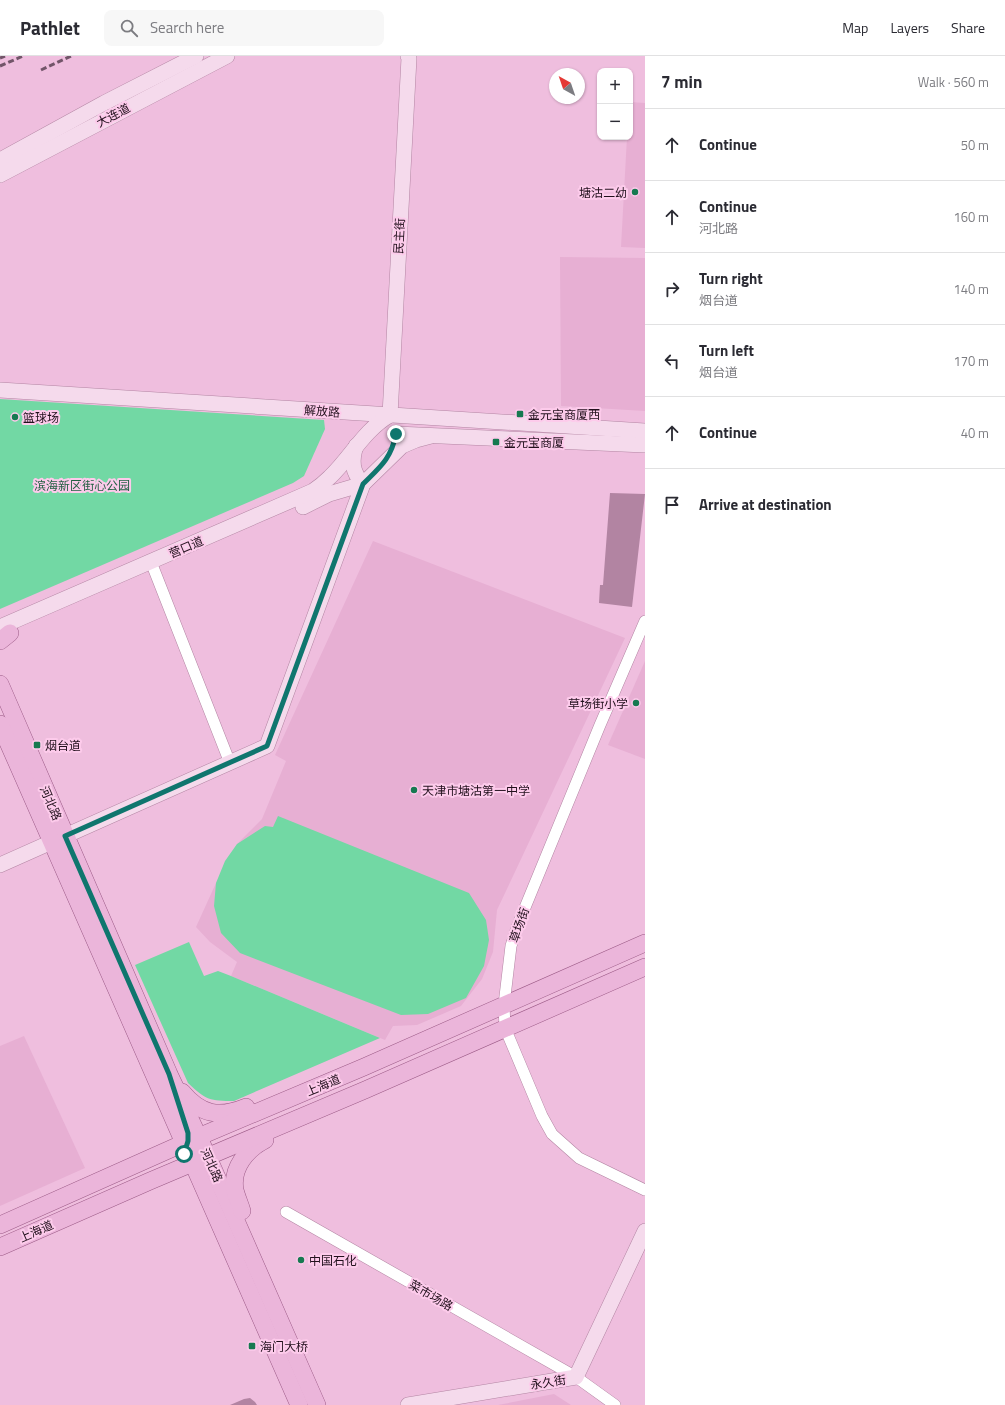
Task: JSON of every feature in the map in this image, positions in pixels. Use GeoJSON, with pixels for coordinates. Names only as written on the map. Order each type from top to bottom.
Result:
{"type":"FeatureCollection","features":[{"type":"Feature","properties":{"kind":"main road","name":"河北路"},"geometry":{"type":"LineString","coordinates":[[0,684],[58,839],[170,1109],[196,1147],[207,1196],[299,1405]]}},
{"type":"Feature","properties":{"kind":"main road","name":"河北路"},"geometry":{"type":"LineString","coordinates":[[0,724],[58,839],[169,1074],[196,1147],[249,1251],[317,1405]]}},
{"type":"Feature","properties":{"kind":"main road","name":"上海道"},"geometry":{"type":"LineString","coordinates":[[0,1247],[150,1181],[196,1147],[238,1120],[330,1082],[645,943]]}},
{"type":"Feature","properties":{"kind":"main road","name":"上海道"},"geometry":{"type":"LineString","coordinates":[[0,1225],[146,1160],[196,1147],[244,1142],[645,967]]}},
{"type":"Feature","properties":{"kind":"main road"},"geometry":{"type":"LineString","coordinates":[[169,1074],[192,1103],[199,1108],[216,1114],[228,1113],[284,1094],[330,1082]]}},
{"type":"Feature","properties":{"kind":"main road"},"geometry":{"type":"LineString","coordinates":[[249,1251],[248,1230],[237,1197],[234,1182],[243,1158],[252,1147],[314,1117],[338,1102]]}},
{"type":"Feature","properties":{"kind":"main road"},"geometry":{"type":"LineString","coordinates":[[146,1160],[159,1150],[169,1134],[171,1121],[170,1109]]}},
{"type":"Feature","properties":{"kind":"street","name":"大连道"},"geometry":{"type":"LineString","coordinates":[[0,160],[196,56]]}},
{"type":"Feature","properties":{"kind":"street","name":"大连道"},"geometry":{"type":"LineString","coordinates":[[0,175],[227,56]]}},
{"type":"Feature","properties":{"kind":"street","name":"民主街"},"geometry":{"type":"LineString","coordinates":[[390,415],[408,82],[408,56]]}},
{"type":"Feature","properties":{"kind":"street","name":"解放路"},"geometry":{"type":"LineString","coordinates":[[0,390],[645,432]]}},
{"type":"Feature","properties":{"kind":"street"},"geometry":{"type":"LineString","coordinates":[[381,467],[392,451],[396,434],[394,423],[390,415]]}},
{"type":"Feature","properties":{"kind":"street","name":"营口道"},"geometry":{"type":"LineString","coordinates":[[2,632],[152,566],[313,491],[330,477],[380,421],[390,415]]}},
{"type":"Feature","properties":{"kind":"street"},"geometry":{"type":"LineString","coordinates":[[396,434],[645,445]]}},
{"type":"Feature","properties":{"kind":"street"},"geometry":{"type":"LineString","coordinates":[[0,865],[267,746],[363,484],[402,446],[431,436]]}},
{"type":"Feature","properties":{"kind":"street"},"geometry":{"type":"LineString","coordinates":[[357,445],[352,464],[363,484]]}},
{"type":"Feature","properties":{"kind":"street","name":"营口道"},"geometry":{"type":"LineString","coordinates":[[152,566],[329,494],[363,484]]}},
{"type":"Feature","properties":{"kind":"street"},"geometry":{"type":"LineString","coordinates":[[152,566],[230,763]]}},
{"type":"Feature","properties":{"kind":"street","name":"草场街"},"geometry":{"type":"LineString","coordinates":[[645,620],[517,927],[512,946],[504,1005],[505,1028],[542,1116],[552,1134],[580,1158],[645,1190]]}},
{"type":"Feature","properties":{"kind":"street","name":"菜市场路"},"geometry":{"type":"LineString","coordinates":[[286,1212],[576,1377],[615,1405]]}},
{"type":"Feature","properties":{"kind":"street","name":"永久街"},"geometry":{"type":"LineString","coordinates":[[408,1405],[576,1377],[645,1231]]}},
{"type":"Feature","properties":{"kind":"shaded area","name":"塘沽二幼"},"geometry":{"type":"Polygon","coordinates":[[[633,102],[645,103],[645,248],[621,247],[627,140],[633,140],[633,102]]]}},
{"type":"Feature","properties":{"kind":"shaded area"},"geometry":{"type":"Polygon","coordinates":[[[560,257],[645,258],[645,411],[561,406],[560,257]]]}},
{"type":"Feature","properties":{"kind":"shaded area","name":"天津市塘沽第一中学"},"geometry":{"type":"Polygon","coordinates":[[[373,541],[625,638],[497,910],[493,952],[482,979],[461,1006],[417,1025],[393,1026],[385,1040],[231,976],[237,962],[210,942],[196,927],[216,883],[237,844],[262,819],[286,761],[275,755],[373,541]]]}},
{"type":"Feature","properties":{"kind":"shaded area","name":"草场街小学"},"geometry":{"type":"Polygon","coordinates":[[[645,661],[645,759],[608,745],[645,661]]]}},
{"type":"Feature","properties":{"kind":"shaded area"},"geometry":{"type":"Polygon","coordinates":[[[24,1036],[85,1168],[0,1206],[0,1046],[24,1036]]]}},
{"type":"Feature","properties":{"kind":"shaded area"},"geometry":{"type":"Polygon","coordinates":[[[554,1394],[571,1405],[498,1405],[554,1394]]]}},
{"type":"Feature","properties":{"kind":"green space","name":"滨海新区街心公园"},"geometry":{"type":"Polygon","coordinates":[[[0,399],[324,420],[325,429],[304,476],[293,483],[0,609],[0,399]]]}},
{"type":"Feature","properties":{"kind":"green space"},"geometry":{"type":"Polygon","coordinates":[[[278,816],[469,893],[486,920],[489,940],[484,966],[466,998],[428,1014],[401,1015],[240,953],[221,933],[214,906],[216,883],[225,861],[237,844],[265,826],[273,827],[278,816]]]}},
{"type":"Feature","properties":{"kind":"green space"},"geometry":{"type":"Polygon","coordinates":[[[189,942],[204,976],[218,971],[380,1038],[234,1101],[219,1101],[204,1096],[188,1083],[135,965],[189,942]]]}},
{"type":"Feature","properties":{"kind":"building"},"geometry":{"type":"Polygon","coordinates":[[[610,493],[645,494],[632,607],[599,603],[600,585],[603,585],[610,493]]]}},
{"type":"Feature","properties":{"kind":"building"},"geometry":{"type":"Polygon","coordinates":[[[250,1398],[257,1405],[230,1405],[244,1399],[250,1398]]]}},
{"type":"Feature","properties":{"kind":"railway"},"geometry":{"type":"LineString","coordinates":[[0,58],[5,56]]}},
{"type":"Feature","properties":{"kind":"railway"},"geometry":{"type":"LineString","coordinates":[[0,66],[23,56]]}},
{"type":"Feature","properties":{"kind":"railway"},"geometry":{"type":"LineString","coordinates":[[41,70],[71,56]]}},
{"type":"Feature","properties":{"kind":"place","name":"塘沽二幼"},"geometry":{"type":"Point","coordinates":[635,192]}},
{"type":"Feature","properties":{"kind":"place","name":"金元宝商厦西"},"geometry":{"type":"Point","coordinates":[520,414]}},
{"type":"Feature","properties":{"kind":"place","name":"篮球场"},"geometry":{"type":"Point","coordinates":[15,417]}},
{"type":"Feature","properties":{"kind":"place","name":"金元宝商厦"},"geometry":{"type":"Point","coordinates":[496,442]}},
{"type":"Feature","properties":{"kind":"place","name":"草场街小学"},"geometry":{"type":"Point","coordinates":[636,703]}},
{"type":"Feature","properties":{"kind":"place","name":"烟台道"},"geometry":{"type":"Point","coordinates":[37,745]}},
{"type":"Feature","properties":{"kind":"place","name":"天津市塘沽第一中学"},"geometry":{"type":"Point","coordinates":[414,790]}},
{"type":"Feature","properties":{"kind":"place","name":"中国石化"},"geometry":{"type":"Point","coordinates":[301,1260]}},
{"type":"Feature","properties":{"kind":"place","name":"海门大桥"},"geometry":{"type":"Point","coordinates":[252,1346]}},
{"type":"Feature","properties":{"kind":"route"},"geometry":{"type":"LineString","coordinates":[[184,1154],[188,1141],[188,1133],[169,1074],[65,836],[267,746],[363,484],[381,467],[392,451],[396,434]]}}]}
